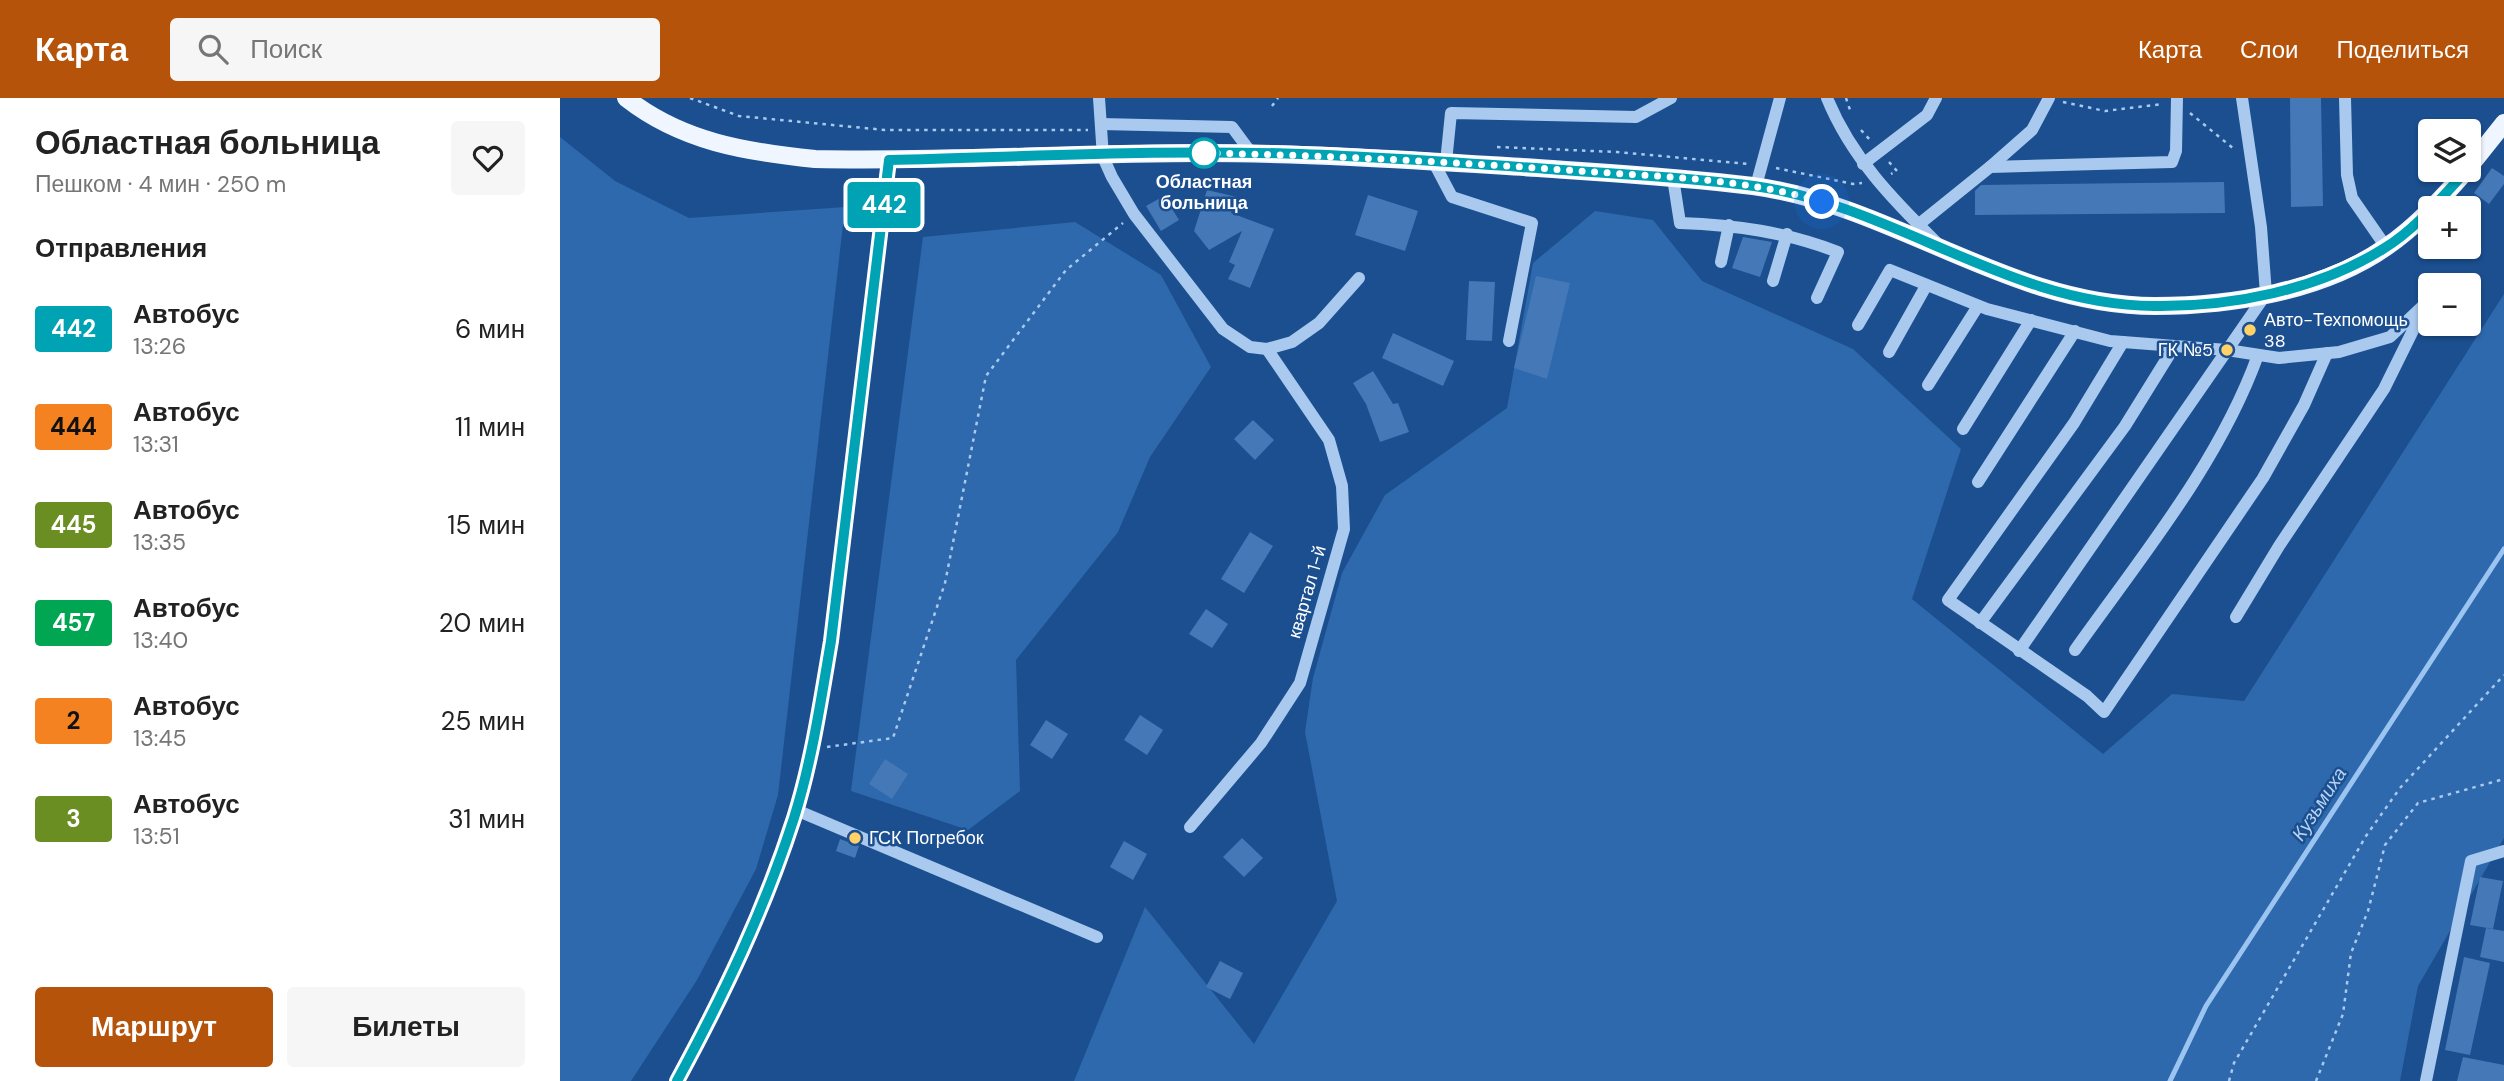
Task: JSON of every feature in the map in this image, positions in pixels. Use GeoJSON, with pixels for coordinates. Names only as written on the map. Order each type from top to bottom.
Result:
{"type":"FeatureCollection","features":[{"type":"Feature","properties":{"kind":"main road"},"geometry":{"type":"LineString","coordinates":[[626,98],[669,127],[710,143],[787,156],[889,160],[1252,154],[1439,162],[1756,186],[1802,195],[1843,208],[2003,276],[2054,292],[2104,303],[2155,306],[2266,294],[2333,275],[2386,247],[2439,201],[2456,182]]}},
{"type":"Feature","properties":{"kind":"main road"},"geometry":{"type":"LineString","coordinates":[[2481,152],[2504,123]]}},
{"type":"Feature","properties":{"kind":"street"},"geometry":{"type":"LineString","coordinates":[[1099,98],[1096,127],[1103,156],[1134,214],[1223,329],[1250,347],[1267,349],[1292,342],[1319,323],[1359,278]]}},
{"type":"Feature","properties":{"kind":"street"},"geometry":{"type":"LineString","coordinates":[[1509,341],[1532,223],[1452,197],[1439,162],[1451,113],[1636,117],[1671,98]]}},
{"type":"Feature","properties":{"kind":"street"},"geometry":{"type":"LineString","coordinates":[[1756,186],[1780,98]]}},
{"type":"Feature","properties":{"kind":"street"},"geometry":{"type":"LineString","coordinates":[[1827,98],[1839,127],[1863,164],[1918,225],[1946,251]]}},
{"type":"Feature","properties":{"kind":"street"},"geometry":{"type":"LineString","coordinates":[[1863,164],[1927,115],[1937,98]]}},
{"type":"Feature","properties":{"kind":"street"},"geometry":{"type":"LineString","coordinates":[[1918,225],[2032,130],[2051,98]]}},
{"type":"Feature","properties":{"kind":"street"},"geometry":{"type":"LineString","coordinates":[[2019,651],[2266,294],[2242,98]]}},
{"type":"Feature","properties":{"kind":"street"},"geometry":{"type":"LineString","coordinates":[[2345,98],[2347,175],[2352,198],[2386,247]]}},
{"type":"Feature","properties":{"kind":"street"},"geometry":{"type":"LineString","coordinates":[[1990,167],[2172,162],[2176,151],[2177,100]]}},
{"type":"Feature","properties":{"kind":"street"},"geometry":{"type":"LineString","coordinates":[[1096,127],[1232,127],[1252,154]]}},
{"type":"Feature","properties":{"kind":"street"},"geometry":{"type":"LineString","coordinates":[[677,1081],[723,998],[764,904],[796,810],[810,750],[831,641],[889,160]]}},
{"type":"Feature","properties":{"kind":"street"},"geometry":{"type":"LineString","coordinates":[[1673,178],[1680,223],[1729,225],[1787,234],[1838,252],[1817,298]]}},
{"type":"Feature","properties":{"kind":"street"},"geometry":{"type":"LineString","coordinates":[[1721,262],[1729,225]]}},
{"type":"Feature","properties":{"kind":"street"},"geometry":{"type":"LineString","coordinates":[[1773,281],[1787,234]]}},
{"type":"Feature","properties":{"kind":"street"},"geometry":{"type":"LineString","coordinates":[[1858,325],[1891,270],[1978,306],[2123,342],[2227,350],[2279,358],[2327,353],[2390,337],[2427,302],[2384,390],[2279,546],[2236,617]]}},
{"type":"Feature","properties":{"kind":"street"},"geometry":{"type":"LineString","coordinates":[[1889,352],[1926,286]]}},
{"type":"Feature","properties":{"kind":"street"},"geometry":{"type":"LineString","coordinates":[[1928,385],[1978,306]]}},
{"type":"Feature","properties":{"kind":"street"},"geometry":{"type":"LineString","coordinates":[[1963,429],[2031,320]]}},
{"type":"Feature","properties":{"kind":"street"},"geometry":{"type":"LineString","coordinates":[[1978,482],[2075,331]]}},
{"type":"Feature","properties":{"kind":"street"},"geometry":{"type":"LineString","coordinates":[[2123,342],[2074,423],[1948,600],[2087,696],[2104,712],[2263,478],[2304,405],[2327,353]]}},
{"type":"Feature","properties":{"kind":"street"},"geometry":{"type":"LineString","coordinates":[[1980,623],[2125,426],[2174,347]]}},
{"type":"Feature","properties":{"kind":"street","name":"квартал 1-й"},"geometry":{"type":"LineString","coordinates":[[1190,827],[1261,743],[1300,683],[1344,529],[1342,486],[1329,440],[1267,349]]}},
{"type":"Feature","properties":{"kind":"street"},"geometry":{"type":"LineString","coordinates":[[2075,650],[2210,453],[2243,397],[2258,355]]}},
{"type":"Feature","properties":{"kind":"street"},"geometry":{"type":"LineString","coordinates":[[796,810],[1097,937]]}},
{"type":"Feature","properties":{"kind":"street"},"geometry":{"type":"LineString","coordinates":[[2426,1081],[2471,861],[2504,851]]}},
{"type":"Feature","properties":{"kind":"path"},"geometry":{"type":"LineString","coordinates":[[690,98],[739,116],[885,130],[1096,127]]}},
{"type":"Feature","properties":{"kind":"path"},"geometry":{"type":"LineString","coordinates":[[1272,106],[1278,98]]}},
{"type":"Feature","properties":{"kind":"path"},"geometry":{"type":"LineString","coordinates":[[1846,98],[1853,121],[1897,171]]}},
{"type":"Feature","properties":{"kind":"path"},"geometry":{"type":"LineString","coordinates":[[2051,98],[2105,111],[2177,100],[2252,163]]}},
{"type":"Feature","properties":{"kind":"path"},"geometry":{"type":"LineString","coordinates":[[810,750],[893,738],[946,583],[986,376],[1066,270],[1134,214]]}},
{"type":"Feature","properties":{"kind":"path"},"geometry":{"type":"LineString","coordinates":[[2229,1081],[2234,1063],[2366,836],[2400,788],[2504,675]]}},
{"type":"Feature","properties":{"kind":"path"},"geometry":{"type":"LineString","coordinates":[[2316,1081],[2343,1014],[2351,953],[2368,911],[2385,845],[2418,803],[2504,779]]}},
{"type":"Feature","properties":{"kind":"shaded area"},"geometry":{"type":"Polygon","coordinates":[[[560,137],[615,181],[689,218],[845,207],[778,795],[756,869],[697,980],[631,1081],[560,1081],[560,137]]]}},
{"type":"Feature","properties":{"kind":"shaded area"},"geometry":{"type":"Polygon","coordinates":[[[1595,211],[1653,220],[1702,281],[1853,349],[1961,449],[1912,599],[2103,754],[2172,694],[2244,701],[2477,336],[2481,336],[2481,330],[2504,294],[2504,838],[2418,986],[2400,1081],[1074,1081],[1145,907],[1254,1044],[1337,901],[1305,732],[1313,678],[1342,573],[1385,495],[1507,408],[1533,263],[1595,211]]]}},
{"type":"Feature","properties":{"kind":"shaded area"},"geometry":{"type":"Polygon","coordinates":[[[1075,222],[1161,275],[1211,367],[1150,457],[1118,532],[1016,660],[1020,791],[968,830],[851,791],[923,237],[1075,222]]]}},
{"type":"Feature","properties":{"kind":"building"},"geometry":{"type":"Polygon","coordinates":[[[2290,98],[2321,98],[2323,206],[2291,207],[2290,98]]]}},
{"type":"Feature","properties":{"kind":"building"},"geometry":{"type":"Polygon","coordinates":[[[2492,168],[2504,176],[2504,184],[2489,204],[2474,193],[2492,168]]]}},
{"type":"Feature","properties":{"kind":"building"},"geometry":{"type":"Polygon","coordinates":[[[2224,182],[2225,213],[1975,215],[1975,191],[1981,185],[2224,182]]]}},
{"type":"Feature","properties":{"kind":"building"},"geometry":{"type":"Polygon","coordinates":[[[1207,190],[1237,197],[1231,213],[1274,229],[1250,288],[1228,279],[1235,265],[1229,262],[1242,231],[1209,250],[1194,231],[1207,190]]]}},
{"type":"Feature","properties":{"kind":"building"},"geometry":{"type":"Polygon","coordinates":[[[1368,195],[1418,211],[1405,251],[1355,235],[1368,195]]]}},
{"type":"Feature","properties":{"kind":"building"},"geometry":{"type":"Polygon","coordinates":[[[1164,196],[1179,220],[1161,231],[1146,206],[1164,196]]]}},
{"type":"Feature","properties":{"kind":"building"},"geometry":{"type":"Polygon","coordinates":[[[1743,237],[1772,242],[1760,277],[1732,268],[1743,237]]]}},
{"type":"Feature","properties":{"kind":"building"},"geometry":{"type":"Polygon","coordinates":[[[1536,276],[1570,283],[1547,379],[1514,368],[1536,276]]]}},
{"type":"Feature","properties":{"kind":"building"},"geometry":{"type":"Polygon","coordinates":[[[1469,281],[1495,282],[1492,341],[1466,340],[1469,281]]]}},
{"type":"Feature","properties":{"kind":"building"},"geometry":{"type":"Polygon","coordinates":[[[1393,333],[1454,361],[1443,386],[1382,358],[1393,333]]]}},
{"type":"Feature","properties":{"kind":"building"},"geometry":{"type":"Polygon","coordinates":[[[1373,371],[1393,404],[1398,403],[1409,432],[1380,442],[1366,404],[1353,383],[1373,371]]]}},
{"type":"Feature","properties":{"kind":"building"},"geometry":{"type":"Polygon","coordinates":[[[1253,420],[1274,440],[1255,460],[1234,439],[1253,420]]]}},
{"type":"Feature","properties":{"kind":"building"},"geometry":{"type":"Polygon","coordinates":[[[1250,532],[1273,546],[1244,593],[1221,579],[1250,532]]]}},
{"type":"Feature","properties":{"kind":"building"},"geometry":{"type":"Polygon","coordinates":[[[1206,609],[1228,624],[1212,648],[1189,634],[1206,609]]]}},
{"type":"Feature","properties":{"kind":"building"},"geometry":{"type":"Polygon","coordinates":[[[1140,715],[1163,730],[1147,755],[1124,740],[1140,715]]]}},
{"type":"Feature","properties":{"kind":"building"},"geometry":{"type":"Polygon","coordinates":[[[1046,720],[1068,734],[1052,759],[1030,745],[1046,720]]]}},
{"type":"Feature","properties":{"kind":"building"},"geometry":{"type":"Polygon","coordinates":[[[885,759],[908,774],[892,799],[869,784],[885,759]]]}},
{"type":"Feature","properties":{"kind":"building"},"geometry":{"type":"Polygon","coordinates":[[[1242,838],[1263,858],[1244,877],[1223,857],[1242,838]]]}},
{"type":"Feature","properties":{"kind":"building"},"geometry":{"type":"Polygon","coordinates":[[[840,839],[859,846],[855,858],[836,851],[840,839]]]}},
{"type":"Feature","properties":{"kind":"building"},"geometry":{"type":"Polygon","coordinates":[[[1124,841],[1147,854],[1133,880],[1110,867],[1124,841]]]}},
{"type":"Feature","properties":{"kind":"building"},"geometry":{"type":"Polygon","coordinates":[[[2480,877],[2503,881],[2493,929],[2470,925],[2480,877]]]}},
{"type":"Feature","properties":{"kind":"building"},"geometry":{"type":"Polygon","coordinates":[[[2486,928],[2504,931],[2504,962],[2480,957],[2486,928]]]}},
{"type":"Feature","properties":{"kind":"building"},"geometry":{"type":"Polygon","coordinates":[[[2464,957],[2490,963],[2470,1055],[2445,1050],[2464,957]]]}},
{"type":"Feature","properties":{"kind":"building"},"geometry":{"type":"Polygon","coordinates":[[[1220,961],[1243,973],[1230,999],[1206,987],[1220,961]]]}},
{"type":"Feature","properties":{"kind":"building"},"geometry":{"type":"Polygon","coordinates":[[[2463,1057],[2504,1065],[2504,1081],[2457,1081],[2463,1057]]]}},
{"type":"Feature","properties":{"kind":"waterway","name":"Кузьмиха"},"geometry":{"type":"LineString","coordinates":[[2170,1081],[2206,1006],[2504,549]]}},
{"type":"Feature","properties":{"kind":"bus line","name":"442"},"geometry":{"type":"LineString","coordinates":[[677,1081],[723,998],[764,904],[795,816],[818,717],[831,641],[889,160],[1198,153],[1300,154],[1667,177],[1756,186],[1802,195],[1843,208],[2003,276],[2054,292],[2104,303],[2155,306],[2206,303],[2266,294],[2333,275],[2386,247],[2439,201],[2456,182]]}},
{"type":"Feature","properties":{"kind":"place","name":"Областная больница"},"geometry":{"type":"Point","coordinates":[1204,153]}},
{"type":"Feature","properties":{"kind":"place","name":"Авто-Техпомощь 38"},"geometry":{"type":"Point","coordinates":[2250,330]}},
{"type":"Feature","properties":{"kind":"place","name":"ГК №5"},"geometry":{"type":"Point","coordinates":[2227,350]}},
{"type":"Feature","properties":{"kind":"place","name":"ГСК Погребок"},"geometry":{"type":"Point","coordinates":[855,838]}},
{"type":"Feature","properties":{"kind":"route"},"geometry":{"type":"LineString","coordinates":[[1204,153],[1198,153],[1300,154],[1667,177],[1756,186],[1822,202]]}}]}
